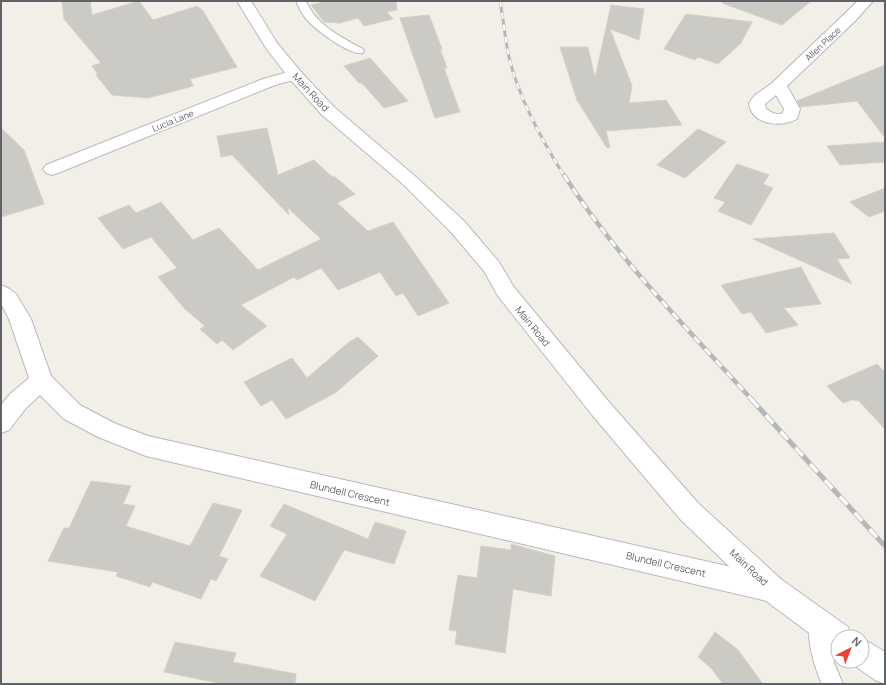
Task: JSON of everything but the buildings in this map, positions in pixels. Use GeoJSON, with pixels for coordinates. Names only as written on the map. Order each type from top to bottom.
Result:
{"type":"FeatureCollection","features":[{"type":"Feature","properties":{"kind":"street","name":"Main Road"},"geometry":{"type":"LineString","coordinates":[[244,1],[271,44],[295,75],[328,111],[410,181],[457,226],[492,267],[505,291],[601,409],[689,511],[772,589],[830,631]]}},
{"type":"Feature","properties":{"kind":"street","name":"Allen Place"},"geometry":{"type":"LineString","coordinates":[[779,86],[784,78],[851,17],[866,1]]}},
{"type":"Feature","properties":{"kind":"street","name":"Lucia Lane"},"geometry":{"type":"LineString","coordinates":[[52,169],[269,82],[295,75]]}},
{"type":"Feature","properties":{"kind":"street","name":"Blundell Crescent"},"geometry":{"type":"LineString","coordinates":[[1,293],[8,299],[20,319],[41,381],[72,412],[106,430],[146,446],[772,589]]}},
{"type":"Feature","properties":{"kind":"street"},"geometry":{"type":"LineString","coordinates":[[1,423],[18,401],[41,381]]}},
{"type":"Feature","properties":{"kind":"street"},"geometry":{"type":"LineString","coordinates":[[870,660],[885,670]]}},
{"type":"Feature","properties":{"kind":"lane"},"geometry":{"type":"LineString","coordinates":[[301,1],[306,11],[319,26],[359,51]]}},
{"type":"Feature","properties":{"kind":"lane"},"geometry":{"type":"LineString","coordinates":[[819,623],[821,648],[829,678],[833,684]]}},
{"type":"Feature","properties":{"kind":"railway"},"geometry":{"type":"LineString","coordinates":[[500,1],[512,69],[531,117],[564,176]]}},
{"type":"Feature","properties":{"kind":"railway"},"geometry":{"type":"LineString","coordinates":[[564,175],[606,235],[629,263],[752,400]]}},
{"type":"Feature","properties":{"kind":"railway"},"geometry":{"type":"LineString","coordinates":[[751,399],[885,546]]}}]}
